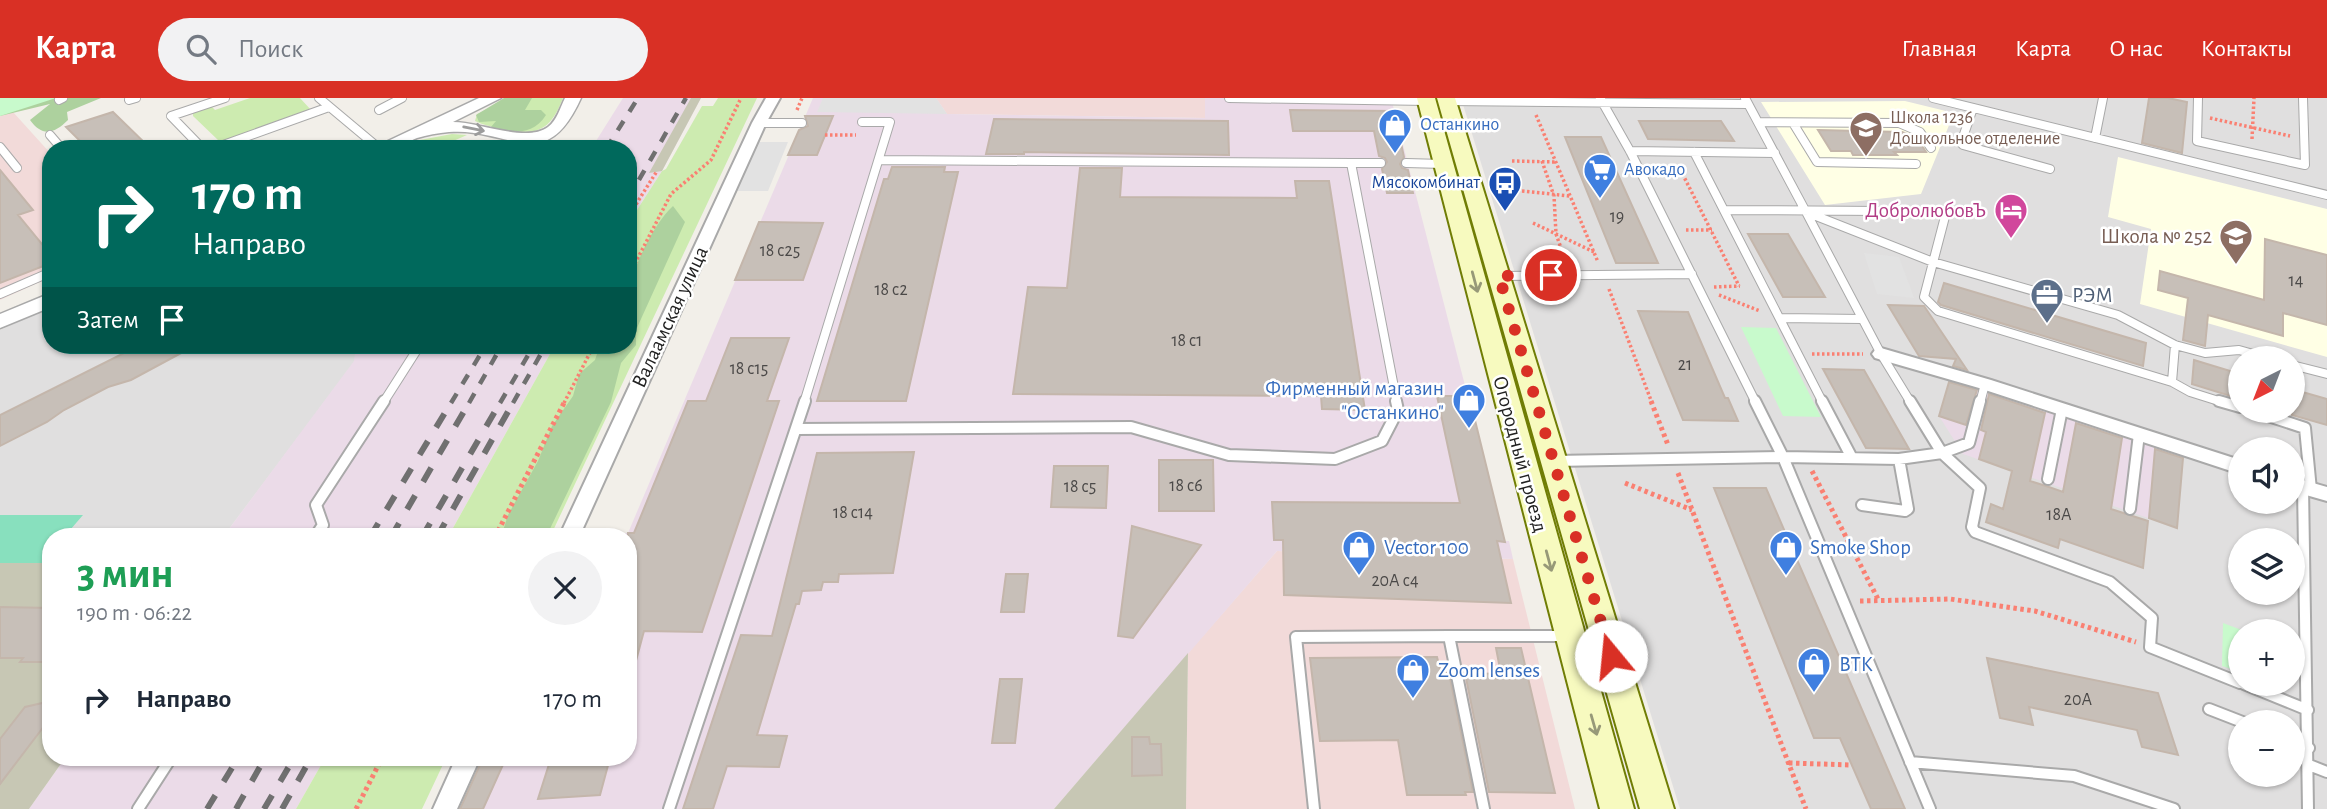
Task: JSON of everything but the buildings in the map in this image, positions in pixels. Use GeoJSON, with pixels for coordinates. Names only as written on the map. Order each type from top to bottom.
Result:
{"type":"FeatureCollection","features":[{"type":"Feature","properties":{"kind":"main road","name":"Огородный проезд"},"geometry":{"type":"LineString","coordinates":[[1436,100],[1443,164],[1617,809]]}},
{"type":"Feature","properties":{"kind":"main road","name":"Огородный проезд"},"geometry":{"type":"LineString","coordinates":[[1436,100],[1499,276],[1657,809]]}},
{"type":"Feature","properties":{"kind":"street"},"geometry":{"type":"LineString","coordinates":[[399,140],[493,98]]}},
{"type":"Feature","properties":{"kind":"street"},"geometry":{"type":"LineString","coordinates":[[535,140],[561,124],[573,98]]}},
{"type":"Feature","properties":{"kind":"street","name":"Валаамская улица"},"geometry":{"type":"LineString","coordinates":[[573,528],[759,123],[774,98]]}},
{"type":"Feature","properties":{"kind":"street"},"geometry":{"type":"LineString","coordinates":[[407,136],[443,128],[463,127],[520,140]]}},
{"type":"Feature","properties":{"kind":"street"},"geometry":{"type":"LineString","coordinates":[[0,322],[42,303]]}},
{"type":"Feature","properties":{"kind":"street"},"geometry":{"type":"LineString","coordinates":[[1881,354],[1986,384],[2228,463]]}},
{"type":"Feature","properties":{"kind":"street"},"geometry":{"type":"LineString","coordinates":[[445,809],[464,766]]}},
{"type":"Feature","properties":{"kind":"lane"},"geometry":{"type":"LineString","coordinates":[[194,140],[171,116],[225,98]]}},
{"type":"Feature","properties":{"kind":"lane"},"geometry":{"type":"LineString","coordinates":[[318,98],[369,140]]}},
{"type":"Feature","properties":{"kind":"lane"},"geometry":{"type":"LineString","coordinates":[[379,110],[402,98]]}},
{"type":"Feature","properties":{"kind":"lane"},"geometry":{"type":"LineString","coordinates":[[1229,98],[1746,101],[1881,354],[1942,453],[1980,488],[1972,527],[1975,531],[2110,582],[2152,618],[2150,647],[2228,678]]}},
{"type":"Feature","properties":{"kind":"lane"},"geometry":{"type":"LineString","coordinates":[[1933,98],[2327,195]]}},
{"type":"Feature","properties":{"kind":"lane"},"geometry":{"type":"LineString","coordinates":[[2095,138],[2103,98]]}},
{"type":"Feature","properties":{"kind":"lane"},"geometry":{"type":"LineString","coordinates":[[2197,98],[2197,141],[2251,156],[2305,165],[2303,98]]}},
{"type":"Feature","properties":{"kind":"lane"},"geometry":{"type":"LineString","coordinates":[[1601,101],[1630,151],[1783,457],[1930,809]]}},
{"type":"Feature","properties":{"kind":"lane"},"geometry":{"type":"LineString","coordinates":[[237,140],[329,107]]}},
{"type":"Feature","properties":{"kind":"lane"},"geometry":{"type":"LineString","coordinates":[[1973,108],[1961,142],[1963,145],[2050,169]]}},
{"type":"Feature","properties":{"kind":"lane"},"geometry":{"type":"LineString","coordinates":[[669,809],[796,429],[890,122],[862,122]]}},
{"type":"Feature","properties":{"kind":"lane"},"geometry":{"type":"LineString","coordinates":[[1759,122],[1899,123],[1920,132],[1931,148]]}},
{"type":"Feature","properties":{"kind":"lane"},"geometry":{"type":"LineString","coordinates":[[759,123],[802,123]]}},
{"type":"Feature","properties":{"kind":"lane"},"geometry":{"type":"LineString","coordinates":[[1793,123],[1816,162],[1916,163]]}},
{"type":"Feature","properties":{"kind":"lane"},"geometry":{"type":"LineString","coordinates":[[50,135],[54,140]]}},
{"type":"Feature","properties":{"kind":"lane"},"geometry":{"type":"LineString","coordinates":[[0,147],[17,168]]}},
{"type":"Feature","properties":{"kind":"lane"},"geometry":{"type":"LineString","coordinates":[[1630,151],[1775,153]]}},
{"type":"Feature","properties":{"kind":"lane"},"geometry":{"type":"LineString","coordinates":[[1694,152],[1852,458]]}},
{"type":"Feature","properties":{"kind":"lane"},"geometry":{"type":"LineString","coordinates":[[880,160],[1381,163]]}},
{"type":"Feature","properties":{"kind":"lane"},"geometry":{"type":"LineString","coordinates":[[796,429],[1131,427],[1229,455],[1335,459],[1382,441],[1398,410],[1351,163]]}},
{"type":"Feature","properties":{"kind":"lane"},"geometry":{"type":"LineString","coordinates":[[1406,163],[1443,164]]}},
{"type":"Feature","properties":{"kind":"lane"},"geometry":{"type":"LineString","coordinates":[[1947,209],[1924,297],[1938,311],[2172,382],[2190,392],[2228,403]]}},
{"type":"Feature","properties":{"kind":"lane"},"geometry":{"type":"LineString","coordinates":[[1724,210],[1880,211]]}},
{"type":"Feature","properties":{"kind":"lane"},"geometry":{"type":"LineString","coordinates":[[1806,212],[1933,262],[2118,315],[2175,345],[2205,353],[2228,351]]}},
{"type":"Feature","properties":{"kind":"lane"},"geometry":{"type":"LineString","coordinates":[[1499,276],[1692,274]]}},
{"type":"Feature","properties":{"kind":"lane"},"geometry":{"type":"LineString","coordinates":[[0,294],[42,276]]}},
{"type":"Feature","properties":{"kind":"lane"},"geometry":{"type":"LineString","coordinates":[[1780,318],[1862,319]]}},
{"type":"Feature","properties":{"kind":"lane"},"geometry":{"type":"LineString","coordinates":[[2172,382],[2175,345]]}},
{"type":"Feature","properties":{"kind":"lane"},"geometry":{"type":"LineString","coordinates":[[321,528],[323,525],[316,505],[414,354]]}},
{"type":"Feature","properties":{"kind":"lane"},"geometry":{"type":"LineString","coordinates":[[2305,368],[2327,374]]}},
{"type":"Feature","properties":{"kind":"lane"},"geometry":{"type":"LineString","coordinates":[[1553,461],[1783,457],[1899,459],[1942,453],[1969,443],[1986,384]]}},
{"type":"Feature","properties":{"kind":"lane"},"geometry":{"type":"LineString","coordinates":[[2048,479],[2062,409]]}},
{"type":"Feature","properties":{"kind":"lane"},"geometry":{"type":"LineString","coordinates":[[2293,424],[2305,428],[2308,489],[2308,809]]}},
{"type":"Feature","properties":{"kind":"lane"},"geometry":{"type":"LineString","coordinates":[[2130,509],[2139,434]]}},
{"type":"Feature","properties":{"kind":"lane"},"geometry":{"type":"LineString","coordinates":[[1862,505],[1905,511],[1908,509],[1899,459]]}},
{"type":"Feature","properties":{"kind":"lane"},"geometry":{"type":"LineString","coordinates":[[1448,636],[1484,809]]}},
{"type":"Feature","properties":{"kind":"lane"},"geometry":{"type":"LineString","coordinates":[[1314,809],[1296,637],[1569,636]]}},
{"type":"Feature","properties":{"kind":"lane"},"geometry":{"type":"LineString","coordinates":[[2272,696],[2308,710]]}},
{"type":"Feature","properties":{"kind":"lane"},"geometry":{"type":"LineString","coordinates":[[2209,709],[2228,716]]}},
{"type":"Feature","properties":{"kind":"lane"},"geometry":{"type":"LineString","coordinates":[[2305,746],[2309,748]]}},
{"type":"Feature","properties":{"kind":"lane"},"geometry":{"type":"LineString","coordinates":[[1910,762],[2074,776],[2174,809]]}},
{"type":"Feature","properties":{"kind":"lane"},"geometry":{"type":"LineString","coordinates":[[2309,765],[2327,772]]}},
{"type":"Feature","properties":{"kind":"lane"},"geometry":{"type":"LineString","coordinates":[[138,809],[166,766]]}},
{"type":"Feature","properties":{"kind":"path"},"geometry":{"type":"LineString","coordinates":[[637,260],[671,194],[711,160],[741,98]]}},
{"type":"Feature","properties":{"kind":"path"},"geometry":{"type":"LineString","coordinates":[[2253,125],[2254,98]]}},
{"type":"Feature","properties":{"kind":"path"},"geometry":{"type":"LineString","coordinates":[[2197,114],[2305,139]]}},
{"type":"Feature","properties":{"kind":"path"},"geometry":{"type":"LineString","coordinates":[[1671,152],[1738,286]]}},
{"type":"Feature","properties":{"kind":"path"},"geometry":{"type":"LineString","coordinates":[[1512,161],[1556,162]]}},
{"type":"Feature","properties":{"kind":"path"},"geometry":{"type":"LineString","coordinates":[[1542,161],[1554,196],[1556,234],[1571,275]]}},
{"type":"Feature","properties":{"kind":"path"},"geometry":{"type":"LineString","coordinates":[[637,203],[657,171]]}},
{"type":"Feature","properties":{"kind":"path"},"geometry":{"type":"LineString","coordinates":[[1522,191],[1570,196]]}},
{"type":"Feature","properties":{"kind":"path"},"geometry":{"type":"LineString","coordinates":[[1533,223],[1595,253]]}},
{"type":"Feature","properties":{"kind":"path"},"geometry":{"type":"LineString","coordinates":[[1683,230],[1734,230]]}},
{"type":"Feature","properties":{"kind":"path"},"geometry":{"type":"LineString","coordinates":[[1699,287],[1763,286]]}},
{"type":"Feature","properties":{"kind":"path"},"geometry":{"type":"LineString","coordinates":[[1699,287],[1780,318]]}},
{"type":"Feature","properties":{"kind":"path"},"geometry":{"type":"LineString","coordinates":[[1799,353],[1881,354]]}},
{"type":"Feature","properties":{"kind":"path"},"geometry":{"type":"LineString","coordinates":[[500,528],[589,354]]}},
{"type":"Feature","properties":{"kind":"path"},"geometry":{"type":"LineString","coordinates":[[1625,484],[1693,510]]}},
{"type":"Feature","properties":{"kind":"path"},"geometry":{"type":"LineString","coordinates":[[1843,601],[1950,599],[2035,611],[2150,647]]}},
{"type":"Feature","properties":{"kind":"path"},"geometry":{"type":"LineString","coordinates":[[1789,763],[1852,765]]}},
{"type":"Feature","properties":{"kind":"path"},"geometry":{"type":"LineString","coordinates":[[356,809],[378,766]]}},
{"type":"Feature","properties":{"kind":"shaded area"},"geometry":{"type":"Polygon","coordinates":[[[623,98],[701,98],[662,171],[637,210],[637,140],[597,140],[623,98]]]}},
{"type":"Feature","properties":{"kind":"shaded area"},"geometry":{"type":"Polygon","coordinates":[[[691,98],[701,98],[662,171],[649,173],[691,98]]]}},
{"type":"Feature","properties":{"kind":"shaded area"},"geometry":{"type":"Polygon","coordinates":[[[813,98],[936,98],[947,114],[1205,118],[1205,98],[1391,98],[1505,541],[1509,541],[1513,559],[1277,551],[1054,809],[460,809],[479,766],[637,766],[637,528],[630,528],[813,98]]]}},
{"type":"Feature","properties":{"kind":"shaded area"},"geometry":{"type":"Polygon","coordinates":[[[823,98],[936,98],[947,114],[817,112],[823,98]]]}},
{"type":"Feature","properties":{"kind":"shaded area"},"geometry":{"type":"Polygon","coordinates":[[[936,98],[1205,98],[1206,118],[947,114],[936,98]]]}},
{"type":"Feature","properties":{"kind":"shaded area"},"geometry":{"type":"Polygon","coordinates":[[[1461,98],[2327,98],[2327,809],[1680,809],[1461,98]]]}},
{"type":"Feature","properties":{"kind":"shaded area","name":"Школа 1236 Дошкольное отделение"},"geometry":{"type":"Polygon","coordinates":[[[1905,101],[1954,113],[1921,194],[1825,205],[1761,102],[1905,101]]]}},
{"type":"Feature","properties":{"kind":"shaded area"},"geometry":{"type":"Polygon","coordinates":[[[13,112],[42,144],[42,281],[0,300],[0,116],[13,112]]]}},
{"type":"Feature","properties":{"kind":"shaded area"},"geometry":{"type":"Polygon","coordinates":[[[758,142],[788,142],[768,191],[737,191],[758,142]]]}},
{"type":"Feature","properties":{"kind":"shaded area","name":"Школа № 252"},"geometry":{"type":"Polygon","coordinates":[[[2118,157],[2327,209],[2327,357],[2305,351],[2305,346],[2288,346],[2140,304],[2151,229],[2108,217],[2118,157]]]}},
{"type":"Feature","properties":{"kind":"shaded area"},"geometry":{"type":"Polygon","coordinates":[[[1864,253],[1899,257],[1914,298],[1877,294],[1864,253]]]}},
{"type":"Feature","properties":{"kind":"shaded area"},"geometry":{"type":"Polygon","coordinates":[[[42,311],[42,354],[355,354],[355,361],[230,528],[42,528],[42,563],[0,563],[0,330],[42,311]]]}},
{"type":"Feature","properties":{"kind":"shaded area"},"geometry":{"type":"Polygon","coordinates":[[[355,354],[550,354],[453,528],[230,528],[354,361],[355,354]]]}},
{"type":"Feature","properties":{"kind":"shaded area"},"geometry":{"type":"Polygon","coordinates":[[[1951,377],[2183,452],[2177,528],[1963,454],[1939,416],[1951,377]]]}},
{"type":"Feature","properties":{"kind":"shaded area"},"geometry":{"type":"Polygon","coordinates":[[[1277,551],[1513,559],[1575,809],[1186,809],[1188,653],[1277,551]]]}},
{"type":"Feature","properties":{"kind":"shaded area"},"geometry":{"type":"Polygon","coordinates":[[[0,563],[42,563],[42,766],[59,766],[29,809],[0,809],[0,563]]]}},
{"type":"Feature","properties":{"kind":"shaded area"},"geometry":{"type":"Polygon","coordinates":[[[1188,653],[1186,809],[1054,809],[1188,653]]]}},
{"type":"Feature","properties":{"kind":"shaded area"},"geometry":{"type":"Polygon","coordinates":[[[59,766],[320,766],[296,809],[29,809],[59,766]]]}},
{"type":"Feature","properties":{"kind":"green space"},"geometry":{"type":"Polygon","coordinates":[[[0,98],[101,98],[67,112],[68,120],[48,132],[39,129],[30,120],[50,104],[0,116],[0,98]]]}},
{"type":"Feature","properties":{"kind":"green space"},"geometry":{"type":"Polygon","coordinates":[[[0,98],[56,98],[0,116],[0,98]]]}},
{"type":"Feature","properties":{"kind":"green space"},"geometry":{"type":"Polygon","coordinates":[[[250,98],[300,98],[311,110],[225,140],[218,140],[193,116],[193,113],[211,106],[215,110],[250,98]]]}},
{"type":"Feature","properties":{"kind":"green space"},"geometry":{"type":"Polygon","coordinates":[[[504,98],[532,98],[525,110],[541,110],[546,115],[536,126],[517,132],[495,131],[491,127],[496,121],[479,122],[476,115],[504,98]]]}},
{"type":"Feature","properties":{"kind":"green space"},"geometry":{"type":"Polygon","coordinates":[[[511,98],[563,98],[547,125],[533,131],[502,129],[475,121],[477,114],[511,98]]]}},
{"type":"Feature","properties":{"kind":"green space"},"geometry":{"type":"Polygon","coordinates":[[[718,98],[757,98],[637,352],[637,210],[662,171],[666,169],[702,106],[713,106],[718,98]]]}},
{"type":"Feature","properties":{"kind":"green space"},"geometry":{"type":"Polygon","coordinates":[[[452,134],[467,135],[456,140],[420,140],[452,134]]]}},
{"type":"Feature","properties":{"kind":"green space"},"geometry":{"type":"Polygon","coordinates":[[[673,206],[685,222],[637,328],[637,265],[651,235],[673,206]]]}},
{"type":"Feature","properties":{"kind":"green space"},"geometry":{"type":"Polygon","coordinates":[[[1741,327],[1776,328],[1821,417],[1783,416],[1741,327]]]}},
{"type":"Feature","properties":{"kind":"green space"},"geometry":{"type":"Polygon","coordinates":[[[550,354],[636,354],[554,528],[453,528],[550,354]]]}},
{"type":"Feature","properties":{"kind":"green space"},"geometry":{"type":"Polygon","coordinates":[[[597,354],[628,354],[621,363],[611,402],[550,528],[504,528],[508,515],[538,461],[552,426],[573,396],[579,374],[595,360],[597,354]]]}},
{"type":"Feature","properties":{"kind":"green space"},"geometry":{"type":"Polygon","coordinates":[[[0,515],[83,515],[72,528],[42,528],[42,563],[0,563],[0,515]]]}},
{"type":"Feature","properties":{"kind":"green space"},"geometry":{"type":"Polygon","coordinates":[[[2223,623],[2228,625],[2228,668],[2222,666],[2223,623]]]}},
{"type":"Feature","properties":{"kind":"green space"},"geometry":{"type":"Polygon","coordinates":[[[320,766],[442,766],[422,809],[296,809],[320,766]]]}},
{"type":"Feature","properties":{"kind":"railway"},"geometry":{"type":"LineString","coordinates":[[612,140],[638,98]]}},
{"type":"Feature","properties":{"kind":"railway"},"geometry":{"type":"LineString","coordinates":[[637,183],[686,98]]}},
{"type":"Feature","properties":{"kind":"railway"},"geometry":{"type":"LineString","coordinates":[[451,403],[481,354]]}},
{"type":"Feature","properties":{"kind":"railway"},"geometry":{"type":"LineString","coordinates":[[469,403],[497,354]]}},
{"type":"Feature","properties":{"kind":"railway"},"geometry":{"type":"LineString","coordinates":[[500,403],[529,354]]}},
{"type":"Feature","properties":{"kind":"railway"},"geometry":{"type":"LineString","coordinates":[[513,403],[541,354]]}},
{"type":"Feature","properties":{"kind":"railway"},"geometry":{"type":"LineString","coordinates":[[375,528],[452,401]]}},
{"type":"Feature","properties":{"kind":"railway"},"geometry":{"type":"LineString","coordinates":[[396,528],[470,401]]}},
{"type":"Feature","properties":{"kind":"railway"},"geometry":{"type":"LineString","coordinates":[[427,528],[501,401]]}},
{"type":"Feature","properties":{"kind":"railway"},"geometry":{"type":"LineString","coordinates":[[442,528],[514,401]]}},
{"type":"Feature","properties":{"kind":"railway"},"geometry":{"type":"LineString","coordinates":[[207,809],[233,766]]}},
{"type":"Feature","properties":{"kind":"railway"},"geometry":{"type":"LineString","coordinates":[[236,809],[260,766]]}},
{"type":"Feature","properties":{"kind":"railway"},"geometry":{"type":"LineString","coordinates":[[264,809],[289,766]]}},
{"type":"Feature","properties":{"kind":"railway"},"geometry":{"type":"LineString","coordinates":[[282,809],[306,766]]}},
{"type":"Feature","properties":{"kind":"place","name":"Останкино"},"geometry":{"type":"Point","coordinates":[1395,155]}},
{"type":"Feature","properties":{"kind":"place","name":"Школа 1236 Дошкольное отделение"},"geometry":{"type":"Point","coordinates":[1866,158]}},
{"type":"Feature","properties":{"kind":"place","name":"Авокадо"},"geometry":{"type":"Point","coordinates":[1600,200]}},
{"type":"Feature","properties":{"kind":"place","name":"Мясокомбинат"},"geometry":{"type":"Point","coordinates":[1505,213]}},
{"type":"Feature","properties":{"kind":"place","name":"ДобролюбовЪ"},"geometry":{"type":"Point","coordinates":[2011,240]}},
{"type":"Feature","properties":{"kind":"place","name":"Школа № 252"},"geometry":{"type":"Point","coordinates":[2236,266]}},
{"type":"Feature","properties":{"kind":"place","name":"РЭМ"},"geometry":{"type":"Point","coordinates":[2047,325]}},
{"type":"Feature","properties":{"kind":"place","name":"Фирменный магазин \"Останкино\""},"geometry":{"type":"Point","coordinates":[1469,430]}},
{"type":"Feature","properties":{"kind":"place","name":"Vector 100"},"geometry":{"type":"Point","coordinates":[1359,577]}},
{"type":"Feature","properties":{"kind":"place","name":"Smoke Shop"},"geometry":{"type":"Point","coordinates":[1786,577]}},
{"type":"Feature","properties":{"kind":"place","name":"ВТК"},"geometry":{"type":"Point","coordinates":[1814,694]}},
{"type":"Feature","properties":{"kind":"place","name":"Zoom lenses"},"geometry":{"type":"Point","coordinates":[1413,700]}},
{"type":"Feature","properties":{"kind":"route"},"geometry":{"type":"LineString","coordinates":[[1551,275],[1499,276],[1611,656]]}}]}
